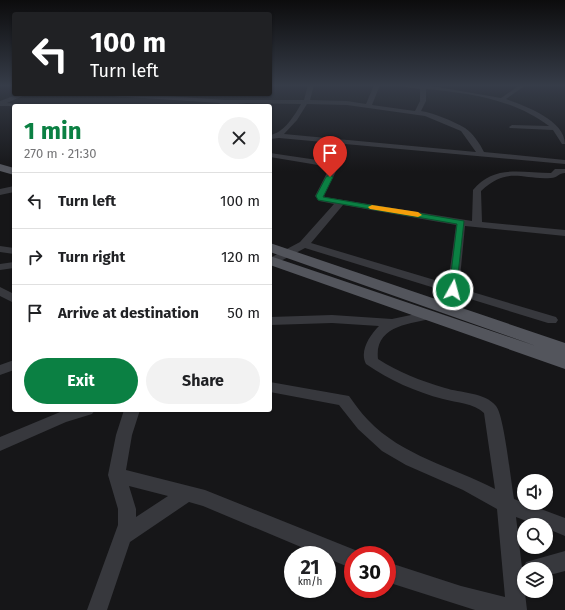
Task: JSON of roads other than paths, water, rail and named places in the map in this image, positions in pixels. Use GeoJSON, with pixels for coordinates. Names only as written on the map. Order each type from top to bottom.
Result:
{"type":"FeatureCollection","features":[{"type":"Feature","properties":{"kind":"main road"},"geometry":{"type":"LineString","coordinates":[[0,159],[12,162]]}},
{"type":"Feature","properties":{"kind":"main road"},"geometry":{"type":"LineString","coordinates":[[0,167],[12,171]]}},
{"type":"Feature","properties":{"kind":"main road"},"geometry":{"type":"LineString","coordinates":[[272,256],[289,253],[368,282],[565,349]]}},
{"type":"Feature","properties":{"kind":"main road"},"geometry":{"type":"LineString","coordinates":[[272,256],[430,315],[565,362]]}},
{"type":"Feature","properties":{"kind":"street"},"geometry":{"type":"LineString","coordinates":[[279,136],[299,113]]}},
{"type":"Feature","properties":{"kind":"street"},"geometry":{"type":"LineString","coordinates":[[419,113],[434,117],[459,128],[476,144],[482,155]]}},
{"type":"Feature","properties":{"kind":"street"},"geometry":{"type":"LineString","coordinates":[[535,113],[554,128],[565,142]]}},
{"type":"Feature","properties":{"kind":"street"},"geometry":{"type":"LineString","coordinates":[[512,127],[554,128]]}},
{"type":"Feature","properties":{"kind":"street"},"geometry":{"type":"LineString","coordinates":[[272,137],[279,136],[565,162]]}},
{"type":"Feature","properties":{"kind":"street"},"geometry":{"type":"LineString","coordinates":[[272,155],[335,165],[319,196],[322,199],[461,223],[565,233]]}},
{"type":"Feature","properties":{"kind":"street"},"geometry":{"type":"LineString","coordinates":[[478,224],[477,190],[498,174],[514,172],[553,176],[558,171],[565,171]]}},
{"type":"Feature","properties":{"kind":"street"},"geometry":{"type":"LineString","coordinates":[[0,192],[12,190]]}},
{"type":"Feature","properties":{"kind":"street"},"geometry":{"type":"LineString","coordinates":[[289,253],[304,244],[341,202]]}},
{"type":"Feature","properties":{"kind":"street"},"geometry":{"type":"LineString","coordinates":[[453,290],[461,223]]}},
{"type":"Feature","properties":{"kind":"street"},"geometry":{"type":"LineString","coordinates":[[304,244],[552,320]]}},
{"type":"Feature","properties":{"kind":"street"},"geometry":{"type":"LineString","coordinates":[[0,249],[12,251]]}},
{"type":"Feature","properties":{"kind":"street"},"geometry":{"type":"LineString","coordinates":[[0,267],[12,265]]}},
{"type":"Feature","properties":{"kind":"street"},"geometry":{"type":"LineString","coordinates":[[0,291],[12,298]]}},
{"type":"Feature","properties":{"kind":"street"},"geometry":{"type":"LineString","coordinates":[[272,321],[332,319],[392,323],[430,315]]}},
{"type":"Feature","properties":{"kind":"street"},"geometry":{"type":"LineString","coordinates":[[392,323],[379,334],[373,343],[370,353],[371,360],[387,372],[444,394],[483,403],[491,410],[517,562]]}},
{"type":"Feature","properties":{"kind":"street"},"geometry":{"type":"LineString","coordinates":[[0,370],[12,366]]}},
{"type":"Feature","properties":{"kind":"street"},"geometry":{"type":"LineString","coordinates":[[272,387],[344,400],[363,425],[388,446],[412,460],[469,484],[506,504],[565,527]]}},
{"type":"Feature","properties":{"kind":"street"},"geometry":{"type":"LineString","coordinates":[[0,444],[62,417],[80,412]]}},
{"type":"Feature","properties":{"kind":"street"},"geometry":{"type":"LineString","coordinates":[[97,610],[109,573],[125,535],[128,519],[127,509],[117,475],[124,435],[131,412]]}},
{"type":"Feature","properties":{"kind":"street"},"geometry":{"type":"LineString","coordinates":[[117,475],[205,498],[344,555]]}},
{"type":"Feature","properties":{"kind":"street"},"geometry":{"type":"LineString","coordinates":[[125,535],[186,494]]}},
{"type":"Feature","properties":{"kind":"street"},"geometry":{"type":"LineString","coordinates":[[553,565],[565,562]]}},
{"type":"Feature","properties":{"kind":"street"},"geometry":{"type":"LineString","coordinates":[[396,575],[461,596],[516,610],[517,597]]}}]}
